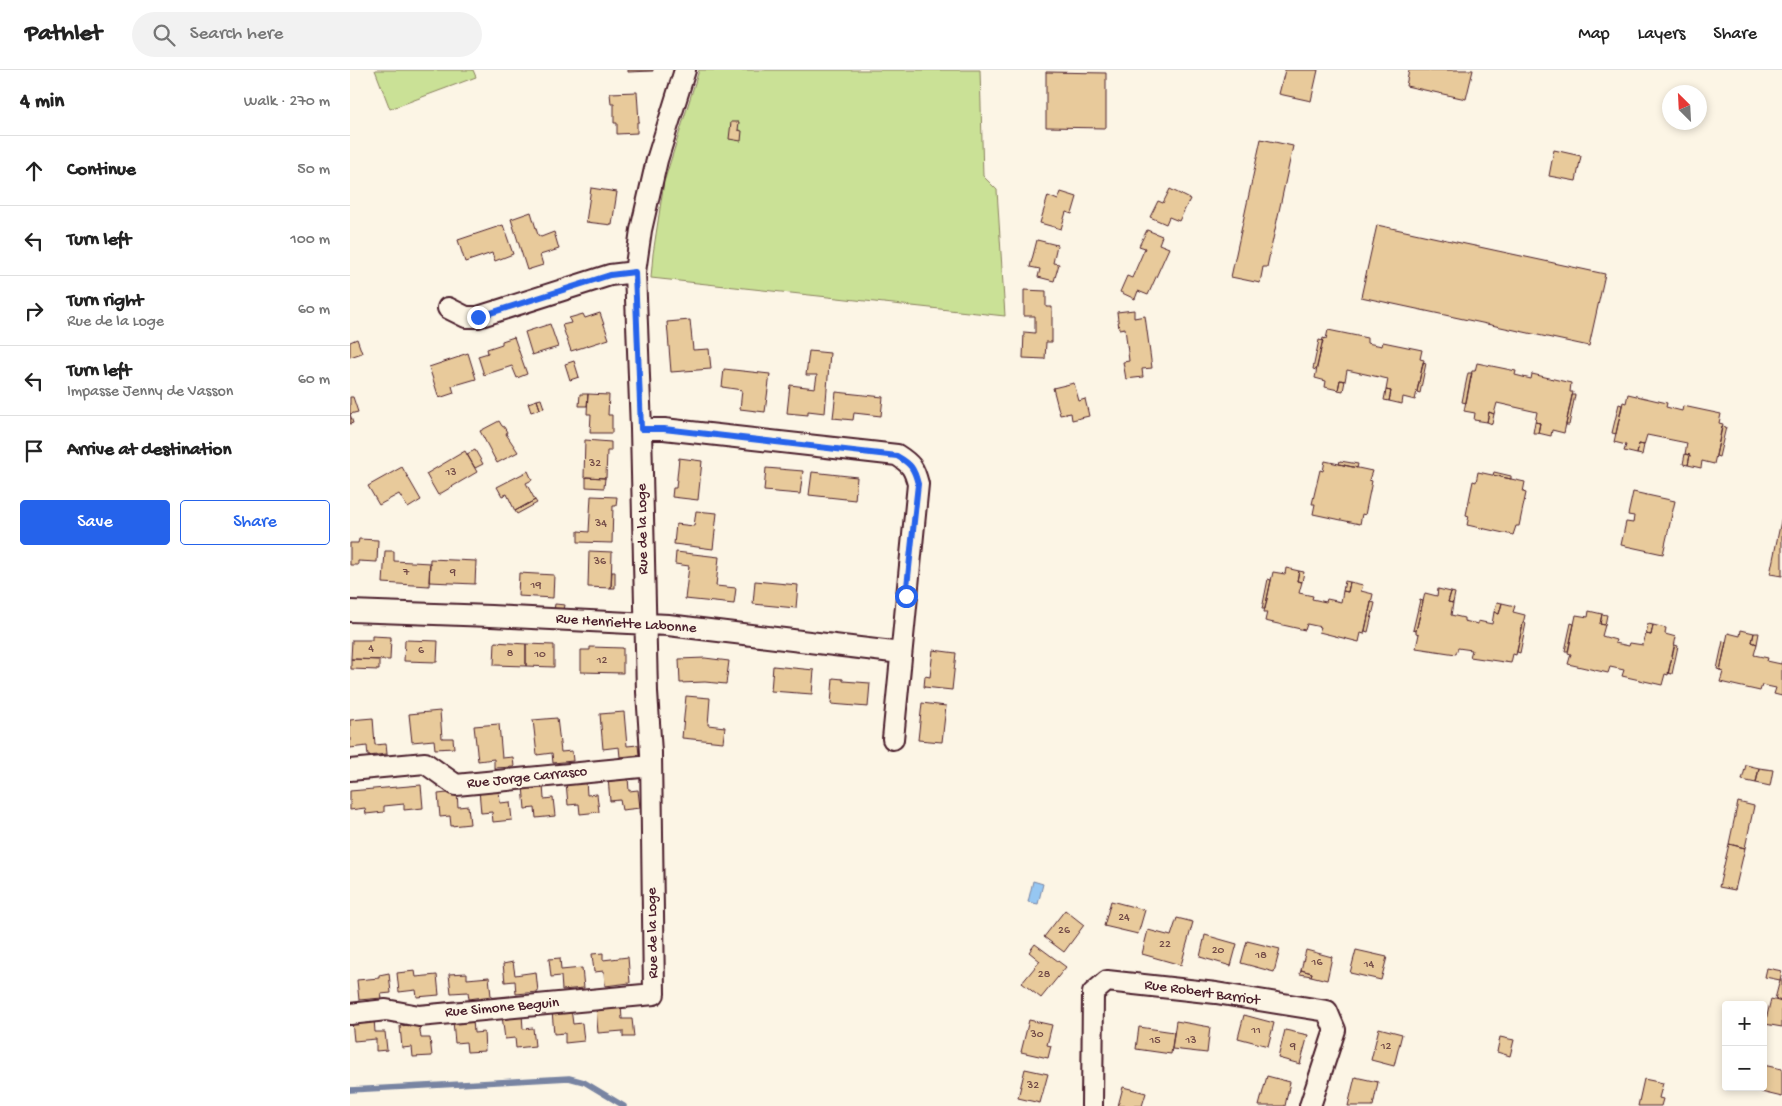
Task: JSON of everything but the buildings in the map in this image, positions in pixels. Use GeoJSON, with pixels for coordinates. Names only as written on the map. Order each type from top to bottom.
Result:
{"type":"FeatureCollection","features":[{"type":"Feature","properties":{"kind":"street","name":"Rue de la Loge"},"geometry":{"type":"LineString","coordinates":[[654,994],[651,766],[635,272],[641,230],[657,160],[685,70]]}},
{"type":"Feature","properties":{"kind":"street"},"geometry":{"type":"LineString","coordinates":[[448,308],[466,317],[478,317],[610,275],[635,272]]}},
{"type":"Feature","properties":{"kind":"street"},"geometry":{"type":"LineString","coordinates":[[641,429],[664,429],[897,456],[910,464],[915,472],[918,484],[893,740]]}},
{"type":"Feature","properties":{"kind":"street","name":"Rue Henriette Labonne"},"geometry":{"type":"LineString","coordinates":[[350,611],[645,624],[901,653]]}},
{"type":"Feature","properties":{"kind":"street","name":"Rue Jorge Carrasco"},"geometry":{"type":"LineString","coordinates":[[350,770],[425,763],[456,785],[651,766]]}},
{"type":"Feature","properties":{"kind":"street","name":"Rue Robert Barriot"},"geometry":{"type":"LineString","coordinates":[[1092,1106],[1093,993],[1107,981],[1216,993],[1327,1011],[1335,1030],[1310,1106]]}},
{"type":"Feature","properties":{"kind":"street","name":"Rue Simone Beguin"},"geometry":{"type":"LineString","coordinates":[[350,1014],[386,1010],[419,1016],[654,994]]}},
{"type":"Feature","properties":{"kind":"green space"},"geometry":{"type":"Polygon","coordinates":[[[375,70],[473,70],[476,77],[390,109],[375,70]]]}},
{"type":"Feature","properties":{"kind":"green space"},"geometry":{"type":"Polygon","coordinates":[[[699,70],[980,70],[983,176],[997,190],[1005,316],[651,278],[664,182],[699,70]]]}},
{"type":"Feature","properties":{"kind":"water"},"geometry":{"type":"Polygon","coordinates":[[[1033,881],[1043,884],[1038,904],[1028,902],[1033,881]]]}},
{"type":"Feature","properties":{"kind":"waterway"},"geometry":{"type":"LineString","coordinates":[[350,1090],[569,1078],[584,1082],[624,1106]]}},
{"type":"Feature","properties":{"kind":"route"},"geometry":{"type":"LineString","coordinates":[[478,317],[610,275],[622,272],[635,272],[634,296],[638,333],[641,429],[664,429],[897,456],[910,464],[915,472],[918,484],[906,596]]}}]}
